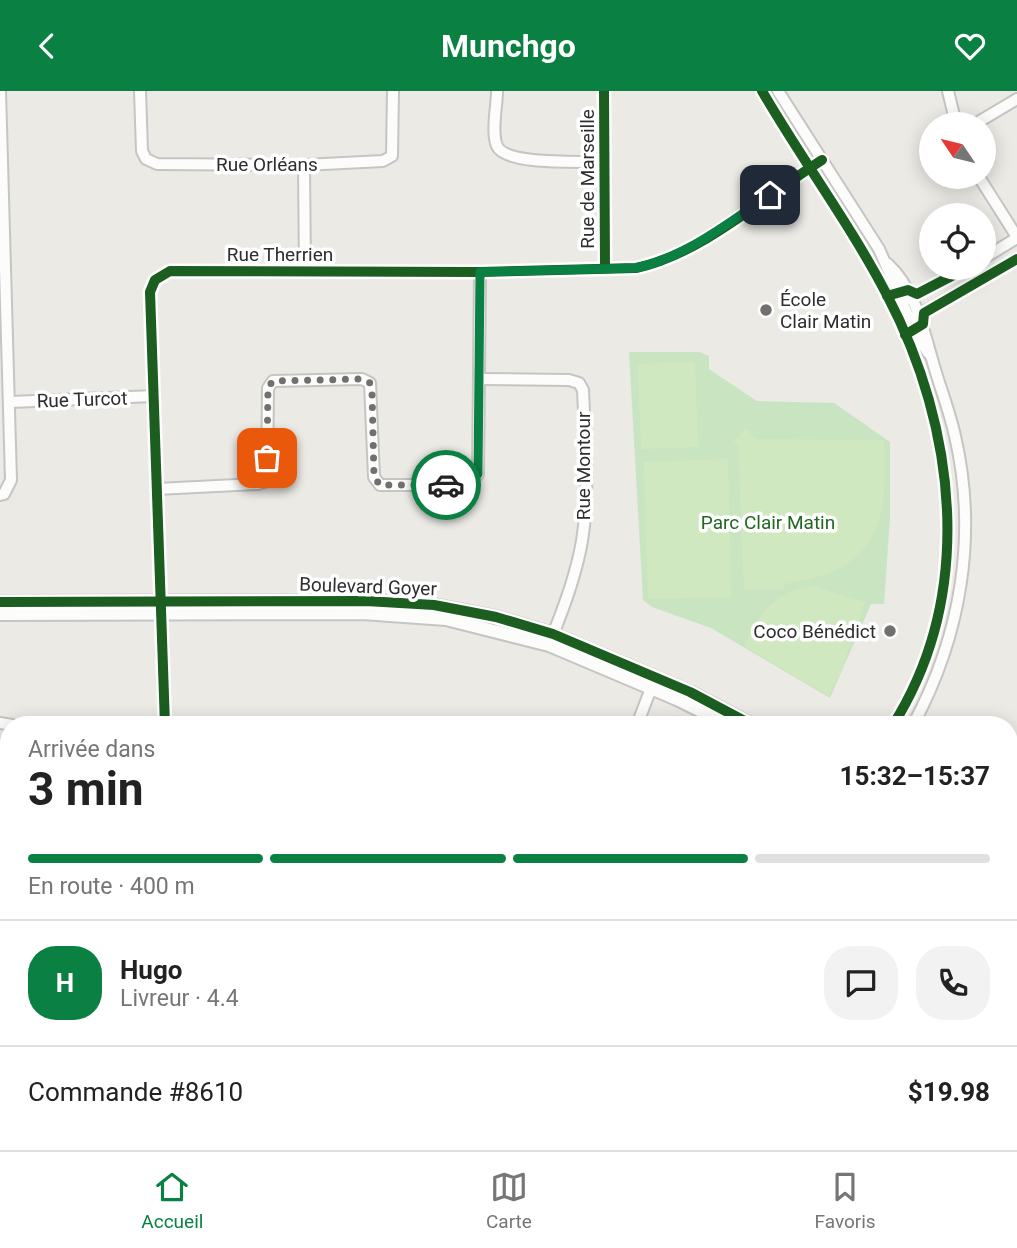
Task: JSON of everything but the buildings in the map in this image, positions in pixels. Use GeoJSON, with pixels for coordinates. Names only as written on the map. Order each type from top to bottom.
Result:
{"type":"FeatureCollection","features":[{"type":"Feature","properties":{"kind":"street"},"geometry":{"type":"LineString","coordinates":[[0,91],[11,402],[11,480],[4,494],[0,495]]}},
{"type":"Feature","properties":{"kind":"street","name":"Rue Orléans"},"geometry":{"type":"LineString","coordinates":[[140,91],[142,151],[146,159],[157,163],[304,166],[383,161],[392,156],[393,91]]}},
{"type":"Feature","properties":{"kind":"street"},"geometry":{"type":"LineString","coordinates":[[497,91],[496,143],[501,152],[518,159],[603,162]]}},
{"type":"Feature","properties":{"kind":"street","name":"Rue de Marseille"},"geometry":{"type":"LineString","coordinates":[[604,91],[605,267]]}},
{"type":"Feature","properties":{"kind":"street"},"geometry":{"type":"LineString","coordinates":[[778,91],[888,264],[906,299],[931,357],[958,451],[964,491],[965,547],[960,592],[949,639],[935,678],[916,716]]}},
{"type":"Feature","properties":{"kind":"street"},"geometry":{"type":"LineString","coordinates":[[948,91],[953,112]]}},
{"type":"Feature","properties":{"kind":"street"},"geometry":{"type":"LineString","coordinates":[[995,112],[1017,99]]}},
{"type":"Feature","properties":{"kind":"street","name":"Rue Therrien"},"geometry":{"type":"LineString","coordinates":[[165,716],[150,292],[155,281],[170,271],[480,272],[636,268],[660,263],[702,241],[822,160]]}},
{"type":"Feature","properties":{"kind":"street"},"geometry":{"type":"LineString","coordinates":[[304,166],[306,271]]}},
{"type":"Feature","properties":{"kind":"street"},"geometry":{"type":"LineString","coordinates":[[986,189],[1017,238],[996,251]]}},
{"type":"Feature","properties":{"kind":"street"},"geometry":{"type":"LineString","coordinates":[[914,317],[1017,259]]}},
{"type":"Feature","properties":{"kind":"street"},"geometry":{"type":"LineString","coordinates":[[157,489],[258,484],[267,481],[268,387],[273,381],[362,379],[370,383],[372,393],[374,477],[380,485],[469,485],[478,474],[480,272]]}},
{"type":"Feature","properties":{"kind":"street"},"geometry":{"type":"LineString","coordinates":[[906,299],[943,280]]}},
{"type":"Feature","properties":{"kind":"street","name":"Rue Montour"},"geometry":{"type":"LineString","coordinates":[[479,379],[569,380],[579,383],[583,390],[586,460],[582,540],[573,579],[551,640]]}},
{"type":"Feature","properties":{"kind":"street","name":"Rue Turcot"},"geometry":{"type":"LineString","coordinates":[[11,402],[154,396]]}},
{"type":"Feature","properties":{"kind":"street","name":"Boulevard Goyer"},"geometry":{"type":"LineString","coordinates":[[0,602],[161,608]]}},
{"type":"Feature","properties":{"kind":"street","name":"Boulevard Goyer"},"geometry":{"type":"LineString","coordinates":[[0,614],[411,603],[481,614],[551,640],[731,716]]}},
{"type":"Feature","properties":{"kind":"street"},"geometry":{"type":"LineString","coordinates":[[640,716],[653,682]]}},
{"type":"Feature","properties":{"kind":"street","name":"Boulevard Goyer"},"geometry":{"type":"LineString","coordinates":[[653,682],[713,716]]}},
{"type":"Feature","properties":{"kind":"green space","name":"Parc Clair Matin"},"geometry":{"type":"Polygon","coordinates":[[[629,352],[699,352],[709,356],[709,369],[757,401],[834,403],[890,442],[890,518],[884,604],[871,604],[830,698],[711,628],[652,607],[643,600],[629,352]]]}},
{"type":"Feature","properties":{"kind":"green space"},"geometry":{"type":"Polygon","coordinates":[[[695,362],[698,447],[641,449],[638,364],[695,362]]]}},
{"type":"Feature","properties":{"kind":"green space"},"geometry":{"type":"Polygon","coordinates":[[[746,429],[756,439],[884,440],[884,496],[879,519],[871,539],[858,555],[840,568],[815,578],[784,584],[784,589],[744,589],[738,446],[734,441],[746,429]]]}},
{"type":"Feature","properties":{"kind":"green space"},"geometry":{"type":"Polygon","coordinates":[[[728,459],[731,597],[648,599],[644,462],[728,459]]]}},
{"type":"Feature","properties":{"kind":"green space"},"geometry":{"type":"Polygon","coordinates":[[[811,586],[865,602],[841,671],[829,696],[744,646],[762,614],[770,606],[787,593],[811,586]]]}},
{"type":"Feature","properties":{"kind":"cycle path"},"geometry":{"type":"LineString","coordinates":[[604,91],[605,267]]}},
{"type":"Feature","properties":{"kind":"cycle path"},"geometry":{"type":"LineString","coordinates":[[762,91],[887,295],[910,346],[929,399],[941,454],[947,510],[946,566],[937,621],[919,674],[898,716]]}},
{"type":"Feature","properties":{"kind":"cycle path"},"geometry":{"type":"LineString","coordinates":[[165,716],[150,292],[155,280],[170,271],[480,272],[636,268],[661,261],[709,237],[822,160]]}},
{"type":"Feature","properties":{"kind":"cycle path"},"geometry":{"type":"LineString","coordinates":[[905,335],[923,324],[924,313],[1017,259]]}},
{"type":"Feature","properties":{"kind":"cycle path"},"geometry":{"type":"LineString","coordinates":[[887,296],[908,290],[917,294],[944,280]]}},
{"type":"Feature","properties":{"kind":"cycle path"},"geometry":{"type":"LineString","coordinates":[[0,602],[366,601],[434,605],[496,617],[553,634],[690,692],[735,716]]}},
{"type":"Feature","properties":{"kind":"way so far"},"geometry":{"type":"LineString","coordinates":[[267,458],[268,387],[273,381],[362,379],[370,383],[372,393],[374,477],[380,485],[446,485]]}},
{"type":"Feature","properties":{"kind":"place","name":"École Clair Matin"},"geometry":{"type":"Point","coordinates":[766,310]}},
{"type":"Feature","properties":{"kind":"place","name":"Coco Bénédict"},"geometry":{"type":"Point","coordinates":[890,631]}},
{"type":"Feature","properties":{"kind":"route"},"geometry":{"type":"LineString","coordinates":[[446,485],[469,485],[478,474],[480,272],[636,268],[660,263],[702,241],[770,195]]}}]}
